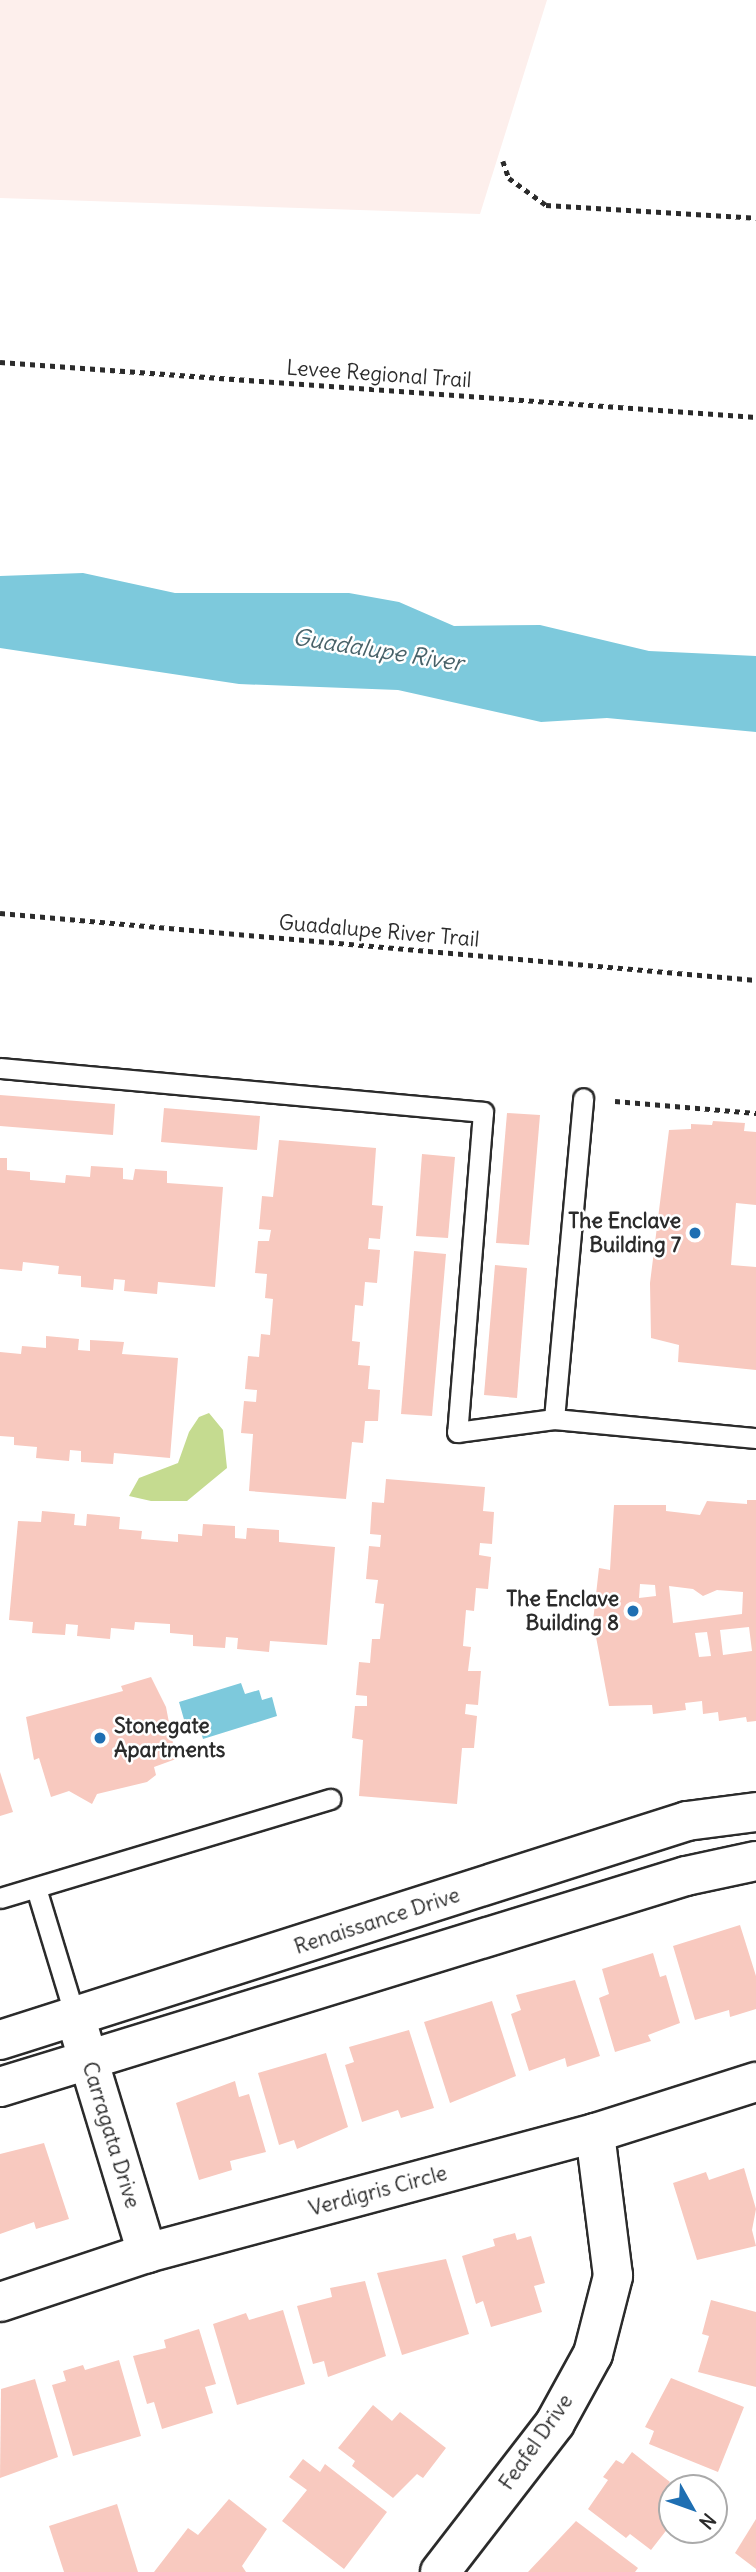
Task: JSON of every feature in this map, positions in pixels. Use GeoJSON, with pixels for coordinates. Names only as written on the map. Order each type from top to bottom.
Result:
{"type":"FeatureCollection","features":[{"type":"Feature","properties":{"kind":"street","name":"Renaissance Drive"},"geometry":{"type":"LineString","coordinates":[[0,2040],[687,1821],[756,1812]]}},
{"type":"Feature","properties":{"kind":"street"},"geometry":{"type":"LineString","coordinates":[[0,2087],[686,1876],[756,1861]]}},
{"type":"Feature","properties":{"kind":"street","name":"Carragata Drive"},"geometry":{"type":"LineString","coordinates":[[75,2016],[147,2253]]}},
{"type":"Feature","properties":{"kind":"street","name":"Verdigris Circle"},"geometry":{"type":"LineString","coordinates":[[0,2302],[147,2253],[595,2133],[756,2082]]}},
{"type":"Feature","properties":{"kind":"street","name":"Feafel Drive"},"geometry":{"type":"LineString","coordinates":[[440,2572],[555,2423],[593,2354],[612,2276],[595,2133]]}},
{"type":"Feature","properties":{"kind":"lane"},"geometry":{"type":"LineString","coordinates":[[0,1068],[483,1112],[457,1432],[554,1419],[756,1438]]}},
{"type":"Feature","properties":{"kind":"lane"},"geometry":{"type":"LineString","coordinates":[[554,1419],[583,1098]]}},
{"type":"Feature","properties":{"kind":"lane"},"geometry":{"type":"LineString","coordinates":[[0,1899],[330,1799]]}},
{"type":"Feature","properties":{"kind":"lane"},"geometry":{"type":"LineString","coordinates":[[36,1888],[75,2016]]}},
{"type":"Feature","properties":{"kind":"path"},"geometry":{"type":"LineString","coordinates":[[503,161],[509,178],[547,205],[756,218]]}},
{"type":"Feature","properties":{"kind":"path","name":"Levee Regional Trail"},"geometry":{"type":"LineString","coordinates":[[0,362],[756,417]]}},
{"type":"Feature","properties":{"kind":"path","name":"Guadalupe River Trail"},"geometry":{"type":"LineString","coordinates":[[0,913],[756,980]]}},
{"type":"Feature","properties":{"kind":"path"},"geometry":{"type":"LineString","coordinates":[[583,1098],[756,1113]]}},
{"type":"Feature","properties":{"kind":"shaded area"},"geometry":{"type":"Polygon","coordinates":[[[0,0],[547,0],[480,214],[0,198],[0,0]]]}},
{"type":"Feature","properties":{"kind":"green space"},"geometry":{"type":"Polygon","coordinates":[[[209,1413],[223,1430],[227,1468],[187,1501],[151,1501],[129,1496],[139,1478],[178,1463],[189,1432],[199,1417],[209,1413]]]}},
{"type":"Feature","properties":{"kind":"water","name":"Guadalupe River"},"geometry":{"type":"Polygon","coordinates":[[[83,573],[175,593],[349,593],[399,602],[454,626],[540,625],[649,651],[756,656],[756,732],[607,718],[541,722],[398,690],[239,684],[0,648],[0,576],[83,573]]]}},
{"type":"Feature","properties":{"kind":"water"},"geometry":{"type":"Polygon","coordinates":[[[241,1683],[245,1694],[259,1690],[262,1700],[272,1697],[277,1716],[203,1739],[199,1726],[187,1730],[179,1702],[241,1683]]]}},
{"type":"Feature","properties":{"kind":"building"},"geometry":{"type":"Polygon","coordinates":[[[0,1095],[115,1104],[113,1135],[0,1126],[0,1095]]]}},
{"type":"Feature","properties":{"kind":"building"},"geometry":{"type":"Polygon","coordinates":[[[164,1108],[260,1116],[257,1150],[161,1142],[164,1108]]]}},
{"type":"Feature","properties":{"kind":"building"},"geometry":{"type":"Polygon","coordinates":[[[507,1113],[540,1115],[529,1245],[496,1243],[507,1113]]]}},
{"type":"Feature","properties":{"kind":"building","name":"The Enclave Building 7"},"geometry":{"type":"Polygon","coordinates":[[[713,1121],[745,1123],[744,1131],[756,1132],[756,1205],[736,1203],[731,1265],[756,1267],[756,1370],[678,1362],[679,1345],[651,1338],[650,1283],[669,1130],[691,1129],[691,1124],[712,1125],[713,1121]]]}},
{"type":"Feature","properties":{"kind":"building"},"geometry":{"type":"Polygon","coordinates":[[[279,1140],[376,1148],[372,1205],[383,1206],[380,1239],[369,1238],[368,1249],[380,1250],[377,1283],[365,1282],[363,1306],[355,1305],[352,1341],[360,1342],[358,1365],[370,1366],[368,1389],[380,1390],[378,1421],[365,1421],[363,1443],[352,1442],[346,1499],[249,1491],[253,1434],[241,1433],[244,1401],[256,1402],[257,1390],[245,1389],[248,1356],[259,1357],[261,1334],[270,1335],[273,1299],[265,1298],[267,1274],[255,1273],[258,1241],[269,1241],[271,1230],[259,1229],[262,1196],[273,1197],[279,1140]]]}},
{"type":"Feature","properties":{"kind":"building"},"geometry":{"type":"Polygon","coordinates":[[[422,1154],[455,1157],[448,1238],[416,1236],[422,1154]]]}},
{"type":"Feature","properties":{"kind":"building"},"geometry":{"type":"Polygon","coordinates":[[[0,1158],[7,1158],[7,1170],[30,1172],[30,1180],[65,1183],[66,1175],[90,1177],[91,1166],[123,1168],[123,1179],[133,1180],[135,1169],[167,1171],[167,1183],[223,1187],[215,1287],[158,1282],[157,1294],[124,1291],[125,1280],[114,1279],[113,1290],[81,1287],[81,1276],[58,1274],[59,1266],[23,1262],[22,1271],[0,1269],[0,1158]]]}},
{"type":"Feature","properties":{"kind":"building"},"geometry":{"type":"Polygon","coordinates":[[[414,1251],[446,1254],[432,1416],[401,1414],[414,1251]]]}},
{"type":"Feature","properties":{"kind":"building"},"geometry":{"type":"Polygon","coordinates":[[[495,1265],[527,1268],[517,1398],[484,1395],[495,1265]]]}},
{"type":"Feature","properties":{"kind":"building"},"geometry":{"type":"Polygon","coordinates":[[[46,1336],[79,1339],[78,1350],[90,1351],[90,1340],[124,1342],[122,1354],[178,1358],[170,1458],[114,1453],[113,1464],[81,1462],[81,1451],[70,1450],[69,1461],[36,1458],[37,1447],[14,1445],[14,1437],[0,1436],[0,1352],[21,1354],[22,1346],[46,1348],[46,1336]]]}},
{"type":"Feature","properties":{"kind":"building"},"geometry":{"type":"Polygon","coordinates":[[[386,1479],[485,1487],[483,1511],[494,1512],[492,1544],[480,1543],[479,1555],[491,1557],[488,1589],[476,1588],[474,1611],[466,1610],[463,1646],[471,1647],[468,1671],[481,1671],[478,1705],[466,1704],[465,1714],[477,1716],[474,1748],[462,1748],[457,1804],[359,1796],[363,1740],[352,1738],[355,1706],[367,1706],[367,1696],[356,1695],[359,1662],[370,1663],[372,1639],[380,1639],[384,1604],[375,1603],[378,1580],[366,1579],[369,1546],[380,1547],[381,1535],[370,1534],[372,1502],[384,1503],[386,1479]]]}},
{"type":"Feature","properties":{"kind":"building","name":"The Enclave Building 8"},"geometry":{"type":"Polygon","coordinates":[[[747,1500],[756,1500],[756,1721],[747,1722],[746,1717],[719,1721],[718,1712],[703,1714],[702,1701],[685,1703],[686,1710],[653,1714],[652,1705],[609,1706],[593,1621],[599,1568],[610,1570],[614,1505],[666,1505],[666,1511],[700,1515],[707,1501],[747,1504],[747,1500]],[[640,1584],[639,1598],[656,1596],[655,1585],[640,1584]],[[669,1586],[673,1623],[742,1614],[743,1592],[717,1590],[703,1596],[693,1589],[669,1586]],[[749,1627],[720,1630],[723,1655],[752,1651],[749,1627]],[[707,1632],[695,1633],[699,1657],[711,1656],[707,1632]]]}},
{"type":"Feature","properties":{"kind":"building"},"geometry":{"type":"Polygon","coordinates":[[[42,1511],[75,1514],[74,1525],[86,1526],[87,1514],[120,1517],[119,1529],[142,1531],[141,1539],[178,1542],[178,1534],[202,1536],[203,1524],[235,1526],[235,1538],[246,1539],[247,1528],[279,1530],[279,1542],[335,1547],[327,1645],[270,1641],[269,1652],[237,1649],[238,1638],[226,1637],[225,1648],[193,1646],[193,1635],[170,1633],[170,1624],[135,1622],[134,1630],[111,1628],[110,1639],[77,1636],[78,1625],[66,1624],[65,1635],[32,1633],[33,1622],[9,1620],[18,1521],[41,1522],[42,1511]]]}},
{"type":"Feature","properties":{"kind":"building","name":"Stonegate Apartments"},"geometry":{"type":"Polygon","coordinates":[[[151,1677],[166,1707],[176,1759],[154,1767],[156,1775],[147,1782],[97,1794],[92,1804],[69,1791],[51,1797],[39,1758],[34,1760],[26,1717],[123,1691],[121,1686],[151,1677]]]}},
{"type":"Feature","properties":{"kind":"building"},"geometry":{"type":"Polygon","coordinates":[[[0,1772],[13,1812],[0,1816],[0,1772]]]}},
{"type":"Feature","properties":{"kind":"building"},"geometry":{"type":"Polygon","coordinates":[[[740,1925],[756,1976],[756,2009],[730,2017],[729,2010],[695,2020],[673,1946],[740,1925]]]}},
{"type":"Feature","properties":{"kind":"building"},"geometry":{"type":"Polygon","coordinates":[[[653,1953],[660,1977],[666,1975],[680,2023],[648,2035],[651,2041],[615,2052],[599,1998],[609,1994],[602,1969],[653,1953]]]}},
{"type":"Feature","properties":{"kind":"building"},"geometry":{"type":"Polygon","coordinates":[[[575,1980],[600,2056],[567,2067],[565,2058],[529,2071],[511,2014],[521,2010],[516,1995],[575,1980]]]}},
{"type":"Feature","properties":{"kind":"building"},"geometry":{"type":"Polygon","coordinates":[[[492,2001],[516,2076],[450,2103],[424,2022],[492,2001]]]}},
{"type":"Feature","properties":{"kind":"building"},"geometry":{"type":"Polygon","coordinates":[[[409,2030],[434,2108],[401,2118],[398,2110],[362,2122],[345,2065],[354,2062],[349,2047],[409,2030]]]}},
{"type":"Feature","properties":{"kind":"building"},"geometry":{"type":"Polygon","coordinates":[[[326,2053],[348,2127],[297,2149],[294,2140],[279,2145],[258,2073],[326,2053]]]}},
{"type":"Feature","properties":{"kind":"building"},"geometry":{"type":"Polygon","coordinates":[[[235,2081],[239,2097],[249,2094],[266,2152],[230,2161],[232,2170],[199,2180],[176,2103],[235,2081]]]}},
{"type":"Feature","properties":{"kind":"building"},"geometry":{"type":"Polygon","coordinates":[[[44,2143],[69,2219],[36,2229],[34,2222],[0,2234],[0,2154],[44,2143]]]}},
{"type":"Feature","properties":{"kind":"building"},"geometry":{"type":"Polygon","coordinates":[[[744,2168],[756,2209],[752,2230],[756,2246],[697,2260],[673,2183],[706,2172],[709,2180],[744,2168]]]}},
{"type":"Feature","properties":{"kind":"building"},"geometry":{"type":"Polygon","coordinates":[[[515,2233],[517,2240],[531,2236],[545,2283],[534,2286],[542,2312],[491,2327],[483,2301],[476,2304],[462,2256],[495,2246],[493,2239],[515,2233]]]}},
{"type":"Feature","properties":{"kind":"building"},"geometry":{"type":"Polygon","coordinates":[[[446,2259],[469,2334],[402,2355],[377,2273],[446,2259]]]}},
{"type":"Feature","properties":{"kind":"building"},"geometry":{"type":"Polygon","coordinates":[[[365,2281],[386,2356],[328,2377],[324,2361],[313,2364],[297,2306],[332,2297],[330,2288],[365,2281]]]}},
{"type":"Feature","properties":{"kind":"building"},"geometry":{"type":"Polygon","coordinates":[[[711,2300],[756,2312],[756,2387],[698,2372],[709,2336],[702,2334],[711,2300]]]}},
{"type":"Feature","properties":{"kind":"building"},"geometry":{"type":"Polygon","coordinates":[[[283,2310],[305,2384],[237,2405],[213,2324],[246,2313],[249,2320],[283,2310]]]}},
{"type":"Feature","properties":{"kind":"building"},"geometry":{"type":"Polygon","coordinates":[[[199,2329],[216,2384],[205,2387],[213,2413],[162,2429],[154,2402],[147,2404],[133,2356],[166,2348],[164,2340],[199,2329]]]}},
{"type":"Feature","properties":{"kind":"building"},"geometry":{"type":"Polygon","coordinates":[[[119,2360],[141,2436],[73,2456],[52,2385],[66,2381],[63,2371],[83,2365],[85,2370],[119,2360]]]}},
{"type":"Feature","properties":{"kind":"building"},"geometry":{"type":"Polygon","coordinates":[[[671,2378],[744,2407],[718,2472],[649,2444],[654,2431],[645,2427],[671,2378]]]}},
{"type":"Feature","properties":{"kind":"building"},"geometry":{"type":"Polygon","coordinates":[[[35,2379],[58,2457],[0,2478],[1,2389],[35,2379]]]}},
{"type":"Feature","properties":{"kind":"building"},"geometry":{"type":"Polygon","coordinates":[[[373,2405],[392,2421],[400,2412],[446,2448],[423,2478],[417,2474],[393,2498],[352,2466],[355,2461],[338,2448],[373,2405]]]}},
{"type":"Feature","properties":{"kind":"building"},"geometry":{"type":"Polygon","coordinates":[[[632,2452],[660,2474],[658,2541],[651,2550],[630,2534],[626,2538],[588,2509],[608,2480],[603,2477],[616,2460],[623,2464],[632,2452]]]}},
{"type":"Feature","properties":{"kind":"building"},"geometry":{"type":"Polygon","coordinates":[[[303,2459],[320,2472],[325,2464],[387,2512],[344,2569],[282,2521],[307,2490],[289,2477],[303,2459]]]}},
{"type":"Feature","properties":{"kind":"building"},"geometry":{"type":"Polygon","coordinates":[[[229,2499],[267,2529],[242,2566],[246,2572],[154,2572],[188,2528],[198,2535],[229,2499]]]}},
{"type":"Feature","properties":{"kind":"building"},"geometry":{"type":"Polygon","coordinates":[[[117,2504],[138,2572],[64,2572],[49,2526],[117,2504]]]}},
{"type":"Feature","properties":{"kind":"building"},"geometry":{"type":"Polygon","coordinates":[[[756,2519],[756,2569],[735,2553],[756,2519]]]}},
{"type":"Feature","properties":{"kind":"building"},"geometry":{"type":"Polygon","coordinates":[[[576,2521],[638,2568],[635,2572],[528,2572],[576,2521]]]}},
{"type":"Feature","properties":{"kind":"place","name":"The Enclave Building 7"},"geometry":{"type":"Point","coordinates":[695,1233]}},
{"type":"Feature","properties":{"kind":"place","name":"The Enclave Building 8"},"geometry":{"type":"Point","coordinates":[633,1611]}},
{"type":"Feature","properties":{"kind":"place","name":"Stonegate Apartments"},"geometry":{"type":"Point","coordinates":[100,1738]}}]}
